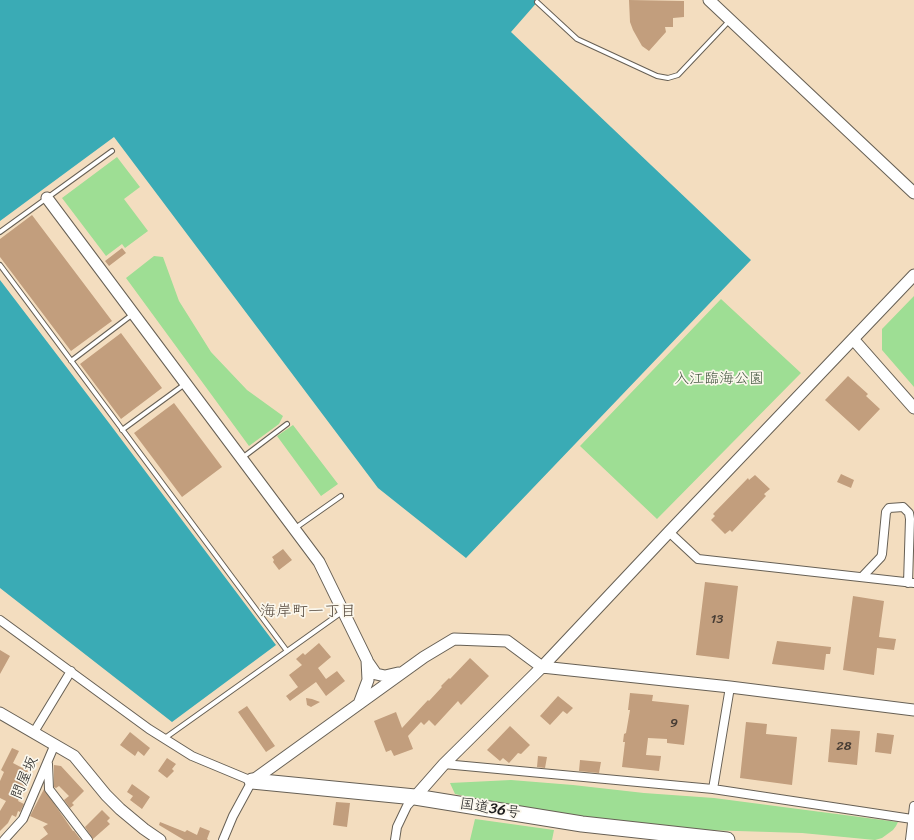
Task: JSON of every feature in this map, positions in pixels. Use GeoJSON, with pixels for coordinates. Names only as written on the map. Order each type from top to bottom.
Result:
{"type":"FeatureCollection","features":[{"type":"Feature","properties":{"kind":"highway","name":"国道36号"},"geometry":{"type":"LineString","coordinates":[[252,781],[415,797],[582,824],[727,840]]}},
{"type":"Feature","properties":{"kind":"street"},"geometry":{"type":"LineString","coordinates":[[709,0],[914,193]]}},
{"type":"Feature","properties":{"kind":"street"},"geometry":{"type":"LineString","coordinates":[[47,198],[319,562],[367,660],[376,674],[385,676],[404,672]]}},
{"type":"Feature","properties":{"kind":"street"},"geometry":{"type":"LineString","coordinates":[[394,840],[397,827],[407,806],[444,764],[542,667],[914,275]]}},
{"type":"Feature","properties":{"kind":"street"},"geometry":{"type":"LineString","coordinates":[[853,339],[914,408]]}},
{"type":"Feature","properties":{"kind":"street"},"geometry":{"type":"LineString","coordinates":[[669,532],[698,559],[911,583],[910,519],[909,513],[903,507],[889,508],[886,512],[881,557],[862,577]]}},
{"type":"Feature","properties":{"kind":"street"},"geometry":{"type":"LineString","coordinates":[[0,620],[149,729],[192,756],[252,781]]}},
{"type":"Feature","properties":{"kind":"street"},"geometry":{"type":"LineString","coordinates":[[223,840],[233,816],[252,781],[424,657],[454,639],[507,641],[542,667],[730,687],[914,710]]}},
{"type":"Feature","properties":{"kind":"street"},"geometry":{"type":"LineString","coordinates":[[359,704],[368,680],[367,660]]}},
{"type":"Feature","properties":{"kind":"street"},"geometry":{"type":"LineString","coordinates":[[34,732],[71,671]]}},
{"type":"Feature","properties":{"kind":"street"},"geometry":{"type":"LineString","coordinates":[[713,789],[730,687]]}},
{"type":"Feature","properties":{"kind":"street"},"geometry":{"type":"LineString","coordinates":[[0,713],[74,756],[106,795],[120,809],[144,830],[160,840]]}},
{"type":"Feature","properties":{"kind":"street","name":"問屋坂"},"geometry":{"type":"LineString","coordinates":[[4,840],[23,819],[55,744]]}},
{"type":"Feature","properties":{"kind":"street"},"geometry":{"type":"LineString","coordinates":[[48,761],[49,789],[88,840]]}},
{"type":"Feature","properties":{"kind":"street"},"geometry":{"type":"LineString","coordinates":[[444,764],[713,789],[912,819]]}},
{"type":"Feature","properties":{"kind":"street"},"geometry":{"type":"LineString","coordinates":[[910,840],[914,806]]}},
{"type":"Feature","properties":{"kind":"lane"},"geometry":{"type":"LineString","coordinates":[[537,2],[577,39],[657,76],[668,78],[678,74],[730,20]]}},
{"type":"Feature","properties":{"kind":"lane"},"geometry":{"type":"LineString","coordinates":[[0,232],[112,150]]}},
{"type":"Feature","properties":{"kind":"lane"},"geometry":{"type":"LineString","coordinates":[[0,265],[287,651]]}},
{"type":"Feature","properties":{"kind":"lane"},"geometry":{"type":"LineString","coordinates":[[71,361],[134,314]]}},
{"type":"Feature","properties":{"kind":"lane"},"geometry":{"type":"LineString","coordinates":[[122,430],[185,383]]}},
{"type":"Feature","properties":{"kind":"lane"},"geometry":{"type":"LineString","coordinates":[[242,458],[287,424]]}},
{"type":"Feature","properties":{"kind":"lane"},"geometry":{"type":"LineString","coordinates":[[294,529],[341,496]]}},
{"type":"Feature","properties":{"kind":"lane"},"geometry":{"type":"LineString","coordinates":[[164,738],[343,611]]}},
{"type":"Feature","properties":{"kind":"green space"},"geometry":{"type":"Polygon","coordinates":[[[117,157],[140,187],[124,199],[148,231],[125,248],[122,244],[106,256],[62,198],[117,157]]]}},
{"type":"Feature","properties":{"kind":"green space"},"geometry":{"type":"Polygon","coordinates":[[[154,256],[163,257],[179,301],[211,352],[247,390],[283,416],[279,424],[249,446],[126,278],[154,256]]]}},
{"type":"Feature","properties":{"kind":"green space"},"geometry":{"type":"Polygon","coordinates":[[[914,296],[914,387],[882,350],[882,329],[914,296]]]}},
{"type":"Feature","properties":{"kind":"green space","name":"入江臨海公園"},"geometry":{"type":"Polygon","coordinates":[[[721,299],[801,373],[657,519],[580,446],[721,299]]]}},
{"type":"Feature","properties":{"kind":"green space"},"geometry":{"type":"Polygon","coordinates":[[[293,425],[338,484],[321,496],[277,436],[293,425]]]}},
{"type":"Feature","properties":{"kind":"green space"},"geometry":{"type":"Polygon","coordinates":[[[511,780],[644,793],[714,798],[898,822],[893,830],[882,838],[875,840],[802,833],[705,830],[534,812],[455,794],[450,783],[511,780]]]}},
{"type":"Feature","properties":{"kind":"green space"},"geometry":{"type":"Polygon","coordinates":[[[475,819],[554,830],[552,840],[470,840],[475,819]]]}},
{"type":"Feature","properties":{"kind":"water"},"geometry":{"type":"Polygon","coordinates":[[[0,0],[539,0],[511,32],[751,260],[466,558],[378,488],[114,137],[0,221],[0,0]]]}},
{"type":"Feature","properties":{"kind":"water"},"geometry":{"type":"Polygon","coordinates":[[[0,280],[276,645],[172,722],[0,588],[0,280]]]}},
{"type":"Feature","properties":{"kind":"building"},"geometry":{"type":"Polygon","coordinates":[[[629,0],[684,1],[684,17],[673,18],[673,27],[665,27],[666,32],[649,51],[642,46],[633,30],[630,22],[629,0]]]}},
{"type":"Feature","properties":{"kind":"building"},"geometry":{"type":"Polygon","coordinates":[[[32,215],[112,321],[71,351],[0,257],[0,239],[32,215]]]}},
{"type":"Feature","properties":{"kind":"building"},"geometry":{"type":"Polygon","coordinates":[[[122,248],[126,253],[109,266],[105,261],[122,248]]]}},
{"type":"Feature","properties":{"kind":"building"},"geometry":{"type":"Polygon","coordinates":[[[121,333],[162,388],[121,419],[80,364],[121,333]]]}},
{"type":"Feature","properties":{"kind":"building"},"geometry":{"type":"Polygon","coordinates":[[[848,376],[868,394],[866,396],[880,409],[859,431],[825,400],[848,376]]]}},
{"type":"Feature","properties":{"kind":"building"},"geometry":{"type":"Polygon","coordinates":[[[174,403],[222,467],[182,497],[134,433],[174,403]]]}},
{"type":"Feature","properties":{"kind":"building"},"geometry":{"type":"Polygon","coordinates":[[[841,474],[854,480],[851,488],[837,482],[841,474]]]}},
{"type":"Feature","properties":{"kind":"building"},"geometry":{"type":"Polygon","coordinates":[[[755,475],[770,489],[764,494],[766,496],[732,532],[730,530],[725,534],[711,520],[715,516],[713,514],[748,478],[749,480],[755,475]]]}},
{"type":"Feature","properties":{"kind":"building"},"geometry":{"type":"Polygon","coordinates":[[[283,549],[292,560],[279,570],[273,562],[274,560],[272,557],[283,549]]]}},
{"type":"Feature","properties":{"kind":"building"},"geometry":{"type":"Polygon","coordinates":[[[705,582],[738,586],[729,659],[696,655],[705,582]]]}},
{"type":"Feature","properties":{"kind":"building"},"geometry":{"type":"Polygon","coordinates":[[[853,596],[884,601],[879,637],[896,639],[894,650],[877,648],[874,675],[843,670],[853,596]]]}},
{"type":"Feature","properties":{"kind":"building"},"geometry":{"type":"Polygon","coordinates":[[[777,641],[831,647],[830,654],[826,654],[824,670],[772,664],[777,641]]]}},
{"type":"Feature","properties":{"kind":"building"},"geometry":{"type":"Polygon","coordinates":[[[319,643],[331,657],[318,668],[326,679],[337,671],[345,681],[326,696],[316,682],[290,701],[286,696],[298,687],[289,675],[302,665],[296,659],[303,653],[305,655],[319,643]]]}},
{"type":"Feature","properties":{"kind":"building"},"geometry":{"type":"Polygon","coordinates":[[[0,650],[10,656],[0,674],[0,650]]]}},
{"type":"Feature","properties":{"kind":"building"},"geometry":{"type":"Polygon","coordinates":[[[470,658],[489,676],[461,705],[458,701],[435,726],[429,720],[424,725],[421,722],[408,736],[413,749],[394,756],[391,750],[386,752],[374,721],[396,712],[402,728],[442,687],[441,686],[449,678],[450,679],[470,658]]]}},
{"type":"Feature","properties":{"kind":"building"},"geometry":{"type":"Polygon","coordinates":[[[630,693],[653,695],[652,701],[689,705],[684,745],[667,743],[667,739],[648,738],[646,755],[661,756],[659,771],[622,767],[625,742],[623,742],[624,734],[626,733],[630,710],[628,710],[630,693]]]}},
{"type":"Feature","properties":{"kind":"building"},"geometry":{"type":"Polygon","coordinates":[[[558,696],[573,708],[567,714],[563,711],[550,725],[540,716],[558,696]]]}},
{"type":"Feature","properties":{"kind":"building"},"geometry":{"type":"Polygon","coordinates":[[[306,698],[320,702],[311,707],[307,705],[306,698]]]}},
{"type":"Feature","properties":{"kind":"building"},"geometry":{"type":"Polygon","coordinates":[[[247,706],[275,746],[266,752],[238,712],[247,706]]]}},
{"type":"Feature","properties":{"kind":"building"},"geometry":{"type":"Polygon","coordinates":[[[746,722],[767,724],[766,734],[797,737],[792,785],[740,778],[746,722]]]}},
{"type":"Feature","properties":{"kind":"building"},"geometry":{"type":"Polygon","coordinates":[[[510,726],[530,745],[521,754],[518,753],[509,763],[503,758],[500,761],[487,750],[510,726]]]}},
{"type":"Feature","properties":{"kind":"building"},"geometry":{"type":"Polygon","coordinates":[[[831,729],[860,731],[857,765],[828,762],[831,729]]]}},
{"type":"Feature","properties":{"kind":"building"},"geometry":{"type":"Polygon","coordinates":[[[130,732],[150,748],[144,756],[138,751],[135,756],[120,745],[130,732]]]}},
{"type":"Feature","properties":{"kind":"building"},"geometry":{"type":"Polygon","coordinates":[[[877,733],[894,735],[891,754],[875,752],[877,733]]]}},
{"type":"Feature","properties":{"kind":"building"},"geometry":{"type":"Polygon","coordinates":[[[12,748],[19,751],[13,763],[28,771],[24,778],[26,779],[23,785],[25,786],[18,801],[24,804],[20,812],[18,811],[16,817],[12,815],[8,823],[0,831],[0,811],[6,801],[0,798],[0,781],[4,772],[1,770],[12,748]]]}},
{"type":"Feature","properties":{"kind":"building"},"geometry":{"type":"Polygon","coordinates":[[[538,756],[547,757],[545,768],[537,767],[538,756]]]}},
{"type":"Feature","properties":{"kind":"building"},"geometry":{"type":"Polygon","coordinates":[[[167,758],[176,764],[172,769],[174,771],[167,778],[158,771],[167,758]]]}},
{"type":"Feature","properties":{"kind":"building"},"geometry":{"type":"Polygon","coordinates":[[[580,760],[601,762],[599,773],[579,771],[580,760]]]}},
{"type":"Feature","properties":{"kind":"building"},"geometry":{"type":"Polygon","coordinates":[[[54,765],[61,766],[84,791],[72,803],[74,805],[70,808],[64,800],[69,796],[59,786],[56,788],[54,787],[54,765]]]}},
{"type":"Feature","properties":{"kind":"building"},"geometry":{"type":"Polygon","coordinates":[[[132,784],[150,797],[142,809],[130,800],[133,796],[127,792],[132,784]]]}},
{"type":"Feature","properties":{"kind":"building"},"geometry":{"type":"Polygon","coordinates":[[[44,789],[81,840],[40,840],[48,834],[43,827],[48,824],[30,816],[44,789]]]}},
{"type":"Feature","properties":{"kind":"building"},"geometry":{"type":"Polygon","coordinates":[[[336,802],[350,803],[347,827],[333,825],[336,802]]]}},
{"type":"Feature","properties":{"kind":"building"},"geometry":{"type":"Polygon","coordinates":[[[102,810],[110,818],[107,821],[110,824],[93,839],[85,827],[102,810]]]}},
{"type":"Feature","properties":{"kind":"building"},"geometry":{"type":"Polygon","coordinates":[[[160,822],[185,832],[187,830],[197,835],[200,827],[210,831],[208,840],[184,840],[159,825],[160,822]]]}},
{"type":"Feature","properties":{"kind":"district","name":"海岸町一丁目"},"geometry":{"type":"Point","coordinates":[308,612]}}]}
